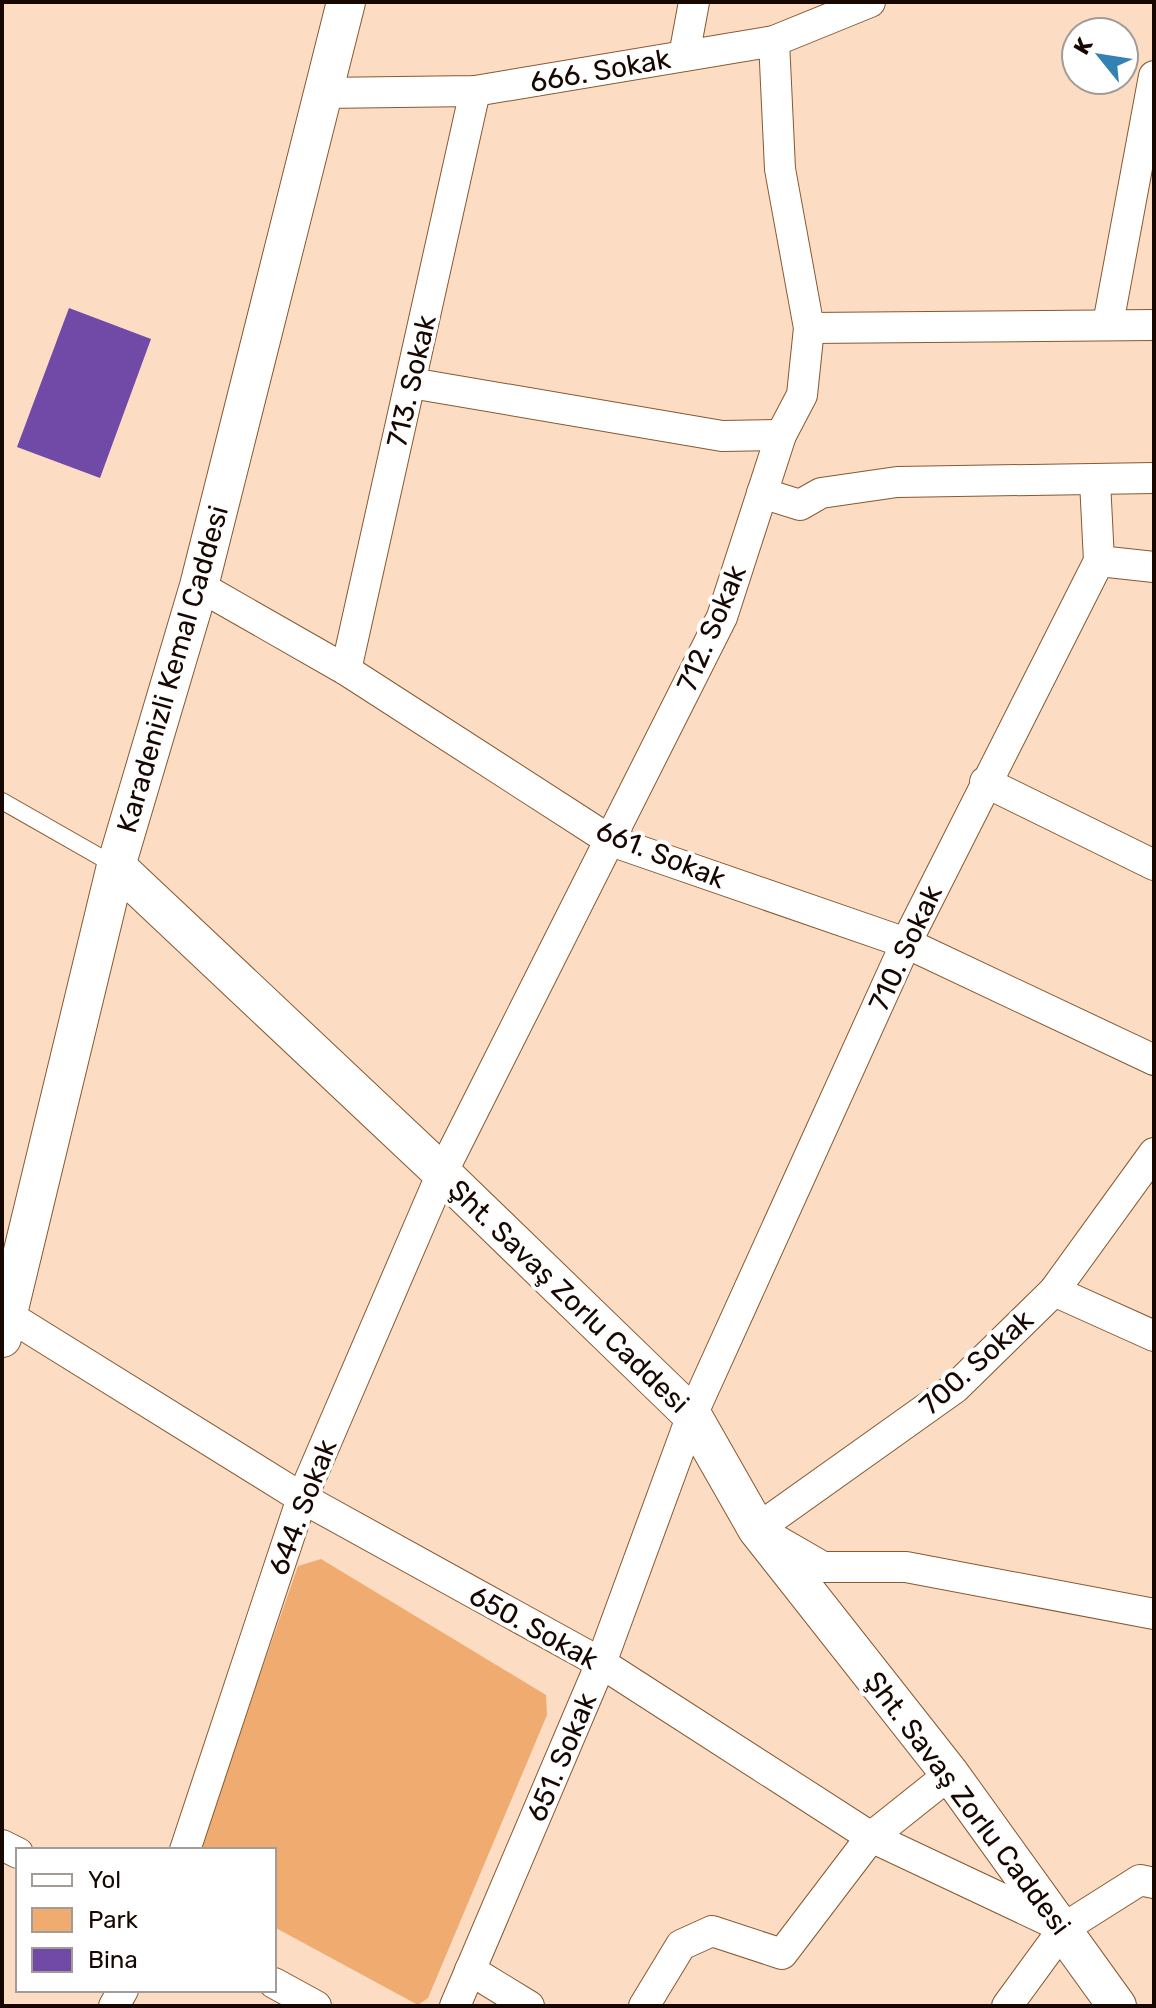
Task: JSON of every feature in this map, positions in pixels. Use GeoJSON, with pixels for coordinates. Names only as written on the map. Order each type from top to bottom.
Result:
{"type":"FeatureCollection","features":[{"type":"Feature","properties":{"kind":"street","name":"Karadenizli Kemal Caddesi"},"geometry":{"type":"LineString","coordinates":[[5,1327],[116,866],[199,586],[346,2]]}},
{"type":"Feature","properties":{"kind":"street"},"geometry":{"type":"LineString","coordinates":[[684,56],[694,2]]}},
{"type":"Feature","properties":{"kind":"street","name":"666. Sokak"},"geometry":{"type":"LineString","coordinates":[[322,93],[475,91],[774,41],[870,2]]}},
{"type":"Feature","properties":{"kind":"street","name":"712. Sokak"},"geometry":{"type":"LineString","coordinates":[[442,1173],[722,617],[781,435],[802,395],[809,328],[780,169],[774,41]]}},
{"type":"Feature","properties":{"kind":"street"},"geometry":{"type":"LineString","coordinates":[[1108,324],[1154,76]]}},
{"type":"Feature","properties":{"kind":"street","name":"713. Sokak"},"geometry":{"type":"LineString","coordinates":[[346,670],[475,91]]}},
{"type":"Feature","properties":{"kind":"street"},"geometry":{"type":"LineString","coordinates":[[809,328],[1154,325]]}},
{"type":"Feature","properties":{"kind":"street"},"geometry":{"type":"LineString","coordinates":[[411,383],[722,436],[781,435]]}},
{"type":"Feature","properties":{"kind":"street"},"geometry":{"type":"LineString","coordinates":[[762,493],[800,505],[821,493],[897,482],[1154,478]]}},
{"type":"Feature","properties":{"kind":"street"},"geometry":{"type":"LineString","coordinates":[[1095,481],[1099,561],[1154,567]]}},
{"type":"Feature","properties":{"kind":"street","name":"710. Sokak"},"geometry":{"type":"LineString","coordinates":[[692,1415],[906,943],[1099,561]]}},
{"type":"Feature","properties":{"kind":"street","name":"661. Sokak"},"geometry":{"type":"LineString","coordinates":[[199,586],[346,670],[611,841],[906,943],[1154,1060]]}},
{"type":"Feature","properties":{"kind":"street"},"geometry":{"type":"LineString","coordinates":[[985,782],[1154,865]]}},
{"type":"Feature","properties":{"kind":"street","name":"Şht. Savaş Zorlu Caddesi"},"geometry":{"type":"LineString","coordinates":[[116,866],[442,1173],[692,1415],[757,1529],[950,1774],[1064,1928],[1117,2006]]}},
{"type":"Feature","properties":{"kind":"street","name":"700. Sokak"},"geometry":{"type":"LineString","coordinates":[[757,1529],[955,1388],[1054,1291],[1154,1153]]}},
{"type":"Feature","properties":{"kind":"street","name":"644. Sokak"},"geometry":{"type":"LineString","coordinates":[[186,1848],[302,1498],[442,1173]]}},
{"type":"Feature","properties":{"kind":"street"},"geometry":{"type":"LineString","coordinates":[[1054,1291],[1154,1336]]}},
{"type":"Feature","properties":{"kind":"street","name":"650. Sokak"},"geometry":{"type":"LineString","coordinates":[[5,1327],[302,1498],[601,1663],[871,1837],[1064,1928]]}},
{"type":"Feature","properties":{"kind":"street","name":"651. Sokak"},"geometry":{"type":"LineString","coordinates":[[455,2006],[601,1663],[692,1415]]}},
{"type":"Feature","properties":{"kind":"street"},"geometry":{"type":"LineString","coordinates":[[757,1529],[823,1567],[906,1567],[1154,1614]]}},
{"type":"Feature","properties":{"kind":"street"},"geometry":{"type":"LineString","coordinates":[[644,2006],[681,1945],[712,1931],[782,1954],[871,1837],[950,1774]]}},
{"type":"Feature","properties":{"kind":"street"},"geometry":{"type":"LineString","coordinates":[[1007,2006],[1064,1928],[1140,1880],[1154,1883]]}},
{"type":"Feature","properties":{"kind":"street"},"geometry":{"type":"LineString","coordinates":[[470,1970],[529,2006]]}},
{"type":"Feature","properties":{"kind":"street"},"geometry":{"type":"LineString","coordinates":[[276,1984],[316,2006]]}},
{"type":"Feature","properties":{"kind":"lane","name":"Şht. Savaş Zorlu Caddesi"},"geometry":{"type":"LineString","coordinates":[[2,801],[116,866]]}},
{"type":"Feature","properties":{"kind":"green space"},"geometry":{"type":"Polygon","coordinates":[[[321,1559],[546,1695],[547,1715],[428,1998],[418,2005],[276,1928],[276,1848],[200,1848],[298,1566],[321,1559]]]}},
{"type":"Feature","properties":{"kind":"building"},"geometry":{"type":"Polygon","coordinates":[[[69,308],[151,339],[100,478],[17,447],[69,308]]]}}]}
